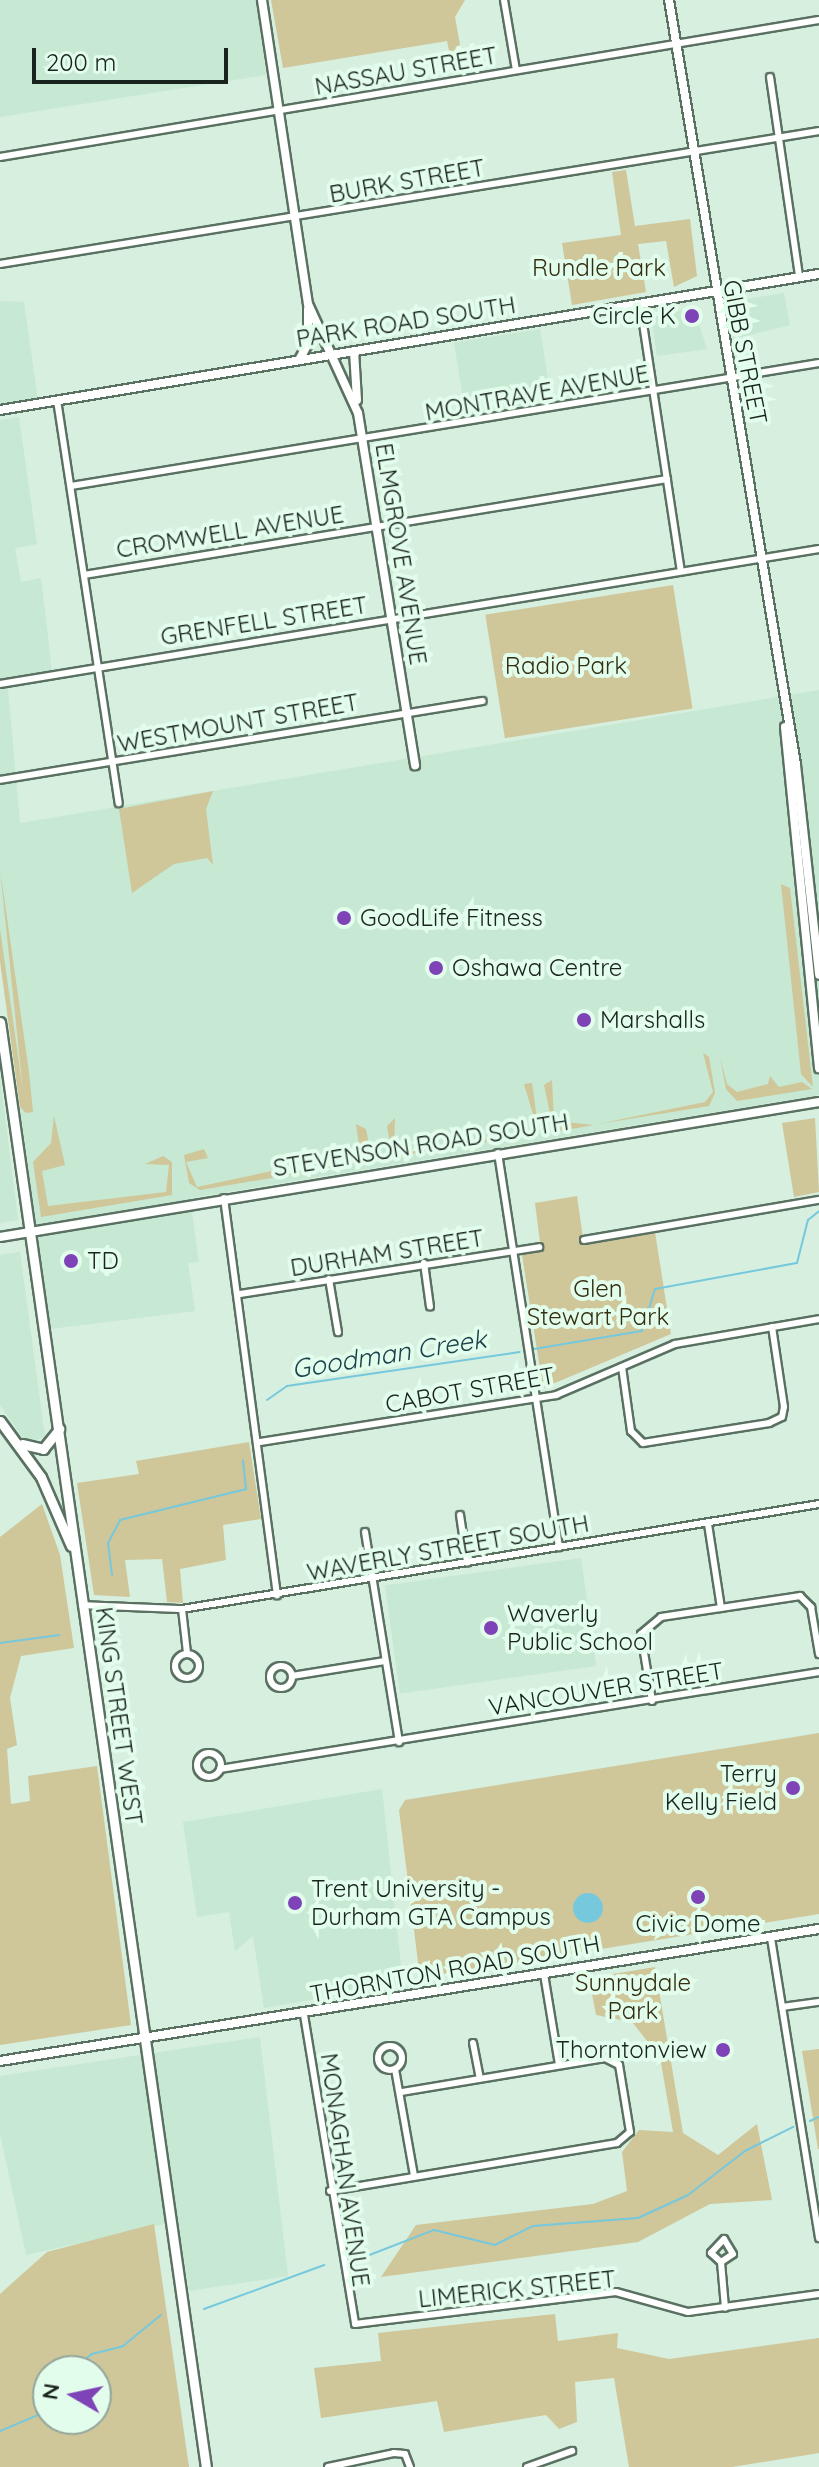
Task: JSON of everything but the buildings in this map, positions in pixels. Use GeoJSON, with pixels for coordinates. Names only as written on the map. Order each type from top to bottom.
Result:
{"type":"FeatureCollection","features":[{"type":"Feature","properties":{"kind":"main road"},"geometry":{"type":"LineString","coordinates":[[262,0],[308,304],[307,348],[299,360]]}},
{"type":"Feature","properties":{"kind":"main road","name":"GIBB STREET"},"geometry":{"type":"LineString","coordinates":[[669,0],[712,292],[733,378],[785,711],[819,975]]}},
{"type":"Feature","properties":{"kind":"main road","name":"PARK ROAD SOUTH"},"geometry":{"type":"LineString","coordinates":[[0,410],[819,274]]}},
{"type":"Feature","properties":{"kind":"main road","name":"ELMGROVE AVENUE"},"geometry":{"type":"LineString","coordinates":[[308,304],[358,413],[379,526],[415,765]]}},
{"type":"Feature","properties":{"kind":"main road"},"geometry":{"type":"LineString","coordinates":[[354,351],[358,413]]}},
{"type":"Feature","properties":{"kind":"main road","name":"GIBB STREET"},"geometry":{"type":"LineString","coordinates":[[785,711],[784,767],[819,1068]]}},
{"type":"Feature","properties":{"kind":"main road","name":"KING STREET WEST"},"geometry":{"type":"LineString","coordinates":[[0,1022],[206,2467]]}},
{"type":"Feature","properties":{"kind":"main road","name":"STEVENSON ROAD SOUTH"},"geometry":{"type":"LineString","coordinates":[[0,1237],[819,1102]]}},
{"type":"Feature","properties":{"kind":"main road"},"geometry":{"type":"LineString","coordinates":[[0,1421],[41,1477],[76,1561]]}},
{"type":"Feature","properties":{"kind":"main road"},"geometry":{"type":"LineString","coordinates":[[13,1439],[43,1449],[59,1429]]}},
{"type":"Feature","properties":{"kind":"main road","name":"THORNTON ROAD SOUTH"},"geometry":{"type":"LineString","coordinates":[[0,2061],[145,2042],[819,1929]]}},
{"type":"Feature","properties":{"kind":"street"},"geometry":{"type":"LineString","coordinates":[[504,0],[516,70]]}},
{"type":"Feature","properties":{"kind":"street","name":"NASSAU STREET"},"geometry":{"type":"LineString","coordinates":[[0,157],[819,20]]}},
{"type":"Feature","properties":{"kind":"street"},"geometry":{"type":"LineString","coordinates":[[770,77],[799,277]]}},
{"type":"Feature","properties":{"kind":"street","name":"BURK STREET"},"geometry":{"type":"LineString","coordinates":[[0,264],[819,131]]}},
{"type":"Feature","properties":{"kind":"street"},"geometry":{"type":"LineString","coordinates":[[640,304],[681,571]]}},
{"type":"Feature","properties":{"kind":"street","name":"MONTRAVE AVENUE"},"geometry":{"type":"LineString","coordinates":[[71,486],[362,441],[819,363]]}},
{"type":"Feature","properties":{"kind":"street"},"geometry":{"type":"LineString","coordinates":[[57,400],[119,803]]}},
{"type":"Feature","properties":{"kind":"street","name":"CROMWELL AVENUE"},"geometry":{"type":"LineString","coordinates":[[84,575],[667,479]]}},
{"type":"Feature","properties":{"kind":"street","name":"GRENFELL STREET"},"geometry":{"type":"LineString","coordinates":[[0,684],[819,549]]}},
{"type":"Feature","properties":{"kind":"street","name":"WESTMOUNT STREET"},"geometry":{"type":"LineString","coordinates":[[0,780],[483,701]]}},
{"type":"Feature","properties":{"kind":"street"},"geometry":{"type":"LineString","coordinates":[[498,1153],[559,1547]]}},
{"type":"Feature","properties":{"kind":"street"},"geometry":{"type":"LineString","coordinates":[[224,1198],[260,1442],[277,1595]]}},
{"type":"Feature","properties":{"kind":"street"},"geometry":{"type":"LineString","coordinates":[[584,1240],[819,1200]]}},
{"type":"Feature","properties":{"kind":"street","name":"DURHAM STREET"},"geometry":{"type":"LineString","coordinates":[[240,1294],[539,1247]]}},
{"type":"Feature","properties":{"kind":"street"},"geometry":{"type":"LineString","coordinates":[[424,1263],[430,1307]]}},
{"type":"Feature","properties":{"kind":"street"},"geometry":{"type":"LineString","coordinates":[[329,1279],[338,1332]]}},
{"type":"Feature","properties":{"kind":"street","name":"CABOT STREET"},"geometry":{"type":"LineString","coordinates":[[260,1442],[537,1399],[675,1344],[819,1319]]}},
{"type":"Feature","properties":{"kind":"street"},"geometry":{"type":"LineString","coordinates":[[622,1367],[631,1431],[643,1443],[769,1423],[782,1417],[784,1407],[772,1327]]}},
{"type":"Feature","properties":{"kind":"street","name":"WAVERLY STREET SOUTH"},"geometry":{"type":"LineString","coordinates":[[82,1605],[182,1609],[819,1504]]}},
{"type":"Feature","properties":{"kind":"street"},"geometry":{"type":"LineString","coordinates":[[460,1515],[467,1562]]}},
{"type":"Feature","properties":{"kind":"street"},"geometry":{"type":"LineString","coordinates":[[708,1524],[721,1608]]}},
{"type":"Feature","properties":{"kind":"street"},"geometry":{"type":"LineString","coordinates":[[365,1532],[399,1742]]}},
{"type":"Feature","properties":{"kind":"street"},"geometry":{"type":"LineString","coordinates":[[652,1701],[644,1626],[721,1608],[800,1596],[811,1607],[819,1654]]}},
{"type":"Feature","properties":{"kind":"street"},"geometry":{"type":"LineString","coordinates":[[182,1609],[187,1653],[199,1668],[188,1679],[174,1667],[187,1653]]}},
{"type":"Feature","properties":{"kind":"street"},"geometry":{"type":"LineString","coordinates":[[292,1676],[385,1661]]}},
{"type":"Feature","properties":{"kind":"street","name":"VANCOUVER STREET"},"geometry":{"type":"LineString","coordinates":[[220,1769],[819,1672]]}},
{"type":"Feature","properties":{"kind":"street"},"geometry":{"type":"LineString","coordinates":[[771,1938],[816,2200],[819,2238]]}},
{"type":"Feature","properties":{"kind":"street"},"geometry":{"type":"LineString","coordinates":[[544,1974],[559,2065]]}},
{"type":"Feature","properties":{"kind":"street"},"geometry":{"type":"LineString","coordinates":[[782,2007],[819,2002]]}},
{"type":"Feature","properties":{"kind":"street","name":"MONAGHAN AVENUE"},"geometry":{"type":"LineString","coordinates":[[304,2015],[349,2317],[360,2325]]}},
{"type":"Feature","properties":{"kind":"street"},"geometry":{"type":"LineString","coordinates":[[473,2043],[480,2078]]}},
{"type":"Feature","properties":{"kind":"street"},"geometry":{"type":"LineString","coordinates":[[395,2069],[378,2062],[388,2046],[402,2056],[395,2069],[414,2176]]}},
{"type":"Feature","properties":{"kind":"street"},"geometry":{"type":"LineString","coordinates":[[330,2191],[617,2143],[630,2132],[619,2065],[605,2058],[401,2092]]}},
{"type":"Feature","properties":{"kind":"street"},"geometry":{"type":"LineString","coordinates":[[721,2262],[725,2308]]}},
{"type":"Feature","properties":{"kind":"street","name":"LIMERICK STREET"},"geometry":{"type":"LineString","coordinates":[[360,2325],[616,2292],[677,2310],[725,2308],[819,2294]]}},
{"type":"Feature","properties":{"kind":"street"},"geometry":{"type":"LineString","coordinates":[[527,2467],[572,2451]]}},
{"type":"Feature","properties":{"kind":"street"},"geometry":{"type":"LineString","coordinates":[[328,2467],[394,2453],[405,2454],[410,2467]]}},
{"type":"Feature","properties":{"kind":"shaded area"},"geometry":{"type":"Polygon","coordinates":[[[0,0],[256,0],[266,75],[0,117],[0,0]]]}},
{"type":"Feature","properties":{"kind":"shaded area"},"geometry":{"type":"Polygon","coordinates":[[[784,293],[790,325],[733,339],[733,301],[784,293]]]}},
{"type":"Feature","properties":{"kind":"shaded area"},"geometry":{"type":"Polygon","coordinates":[[[0,301],[24,302],[38,401],[0,407],[0,301]]]}},
{"type":"Feature","properties":{"kind":"shaded area"},"geometry":{"type":"Polygon","coordinates":[[[694,309],[707,349],[657,356],[651,315],[694,309]]]}},
{"type":"Feature","properties":{"kind":"shaded area"},"geometry":{"type":"Polygon","coordinates":[[[540,329],[551,401],[465,415],[454,343],[540,329]]]}},
{"type":"Feature","properties":{"kind":"shaded area"},"geometry":{"type":"Polygon","coordinates":[[[19,417],[37,544],[15,548],[21,582],[41,578],[52,671],[7,678],[20,823],[819,690],[819,1095],[190,1198],[199,1262],[188,1263],[195,1311],[50,1329],[0,959],[0,420],[19,417]]]}},
{"type":"Feature","properties":{"kind":"shaded area"},"geometry":{"type":"Polygon","coordinates":[[[0,1076],[18,1220],[0,1223],[0,1076]]]}},
{"type":"Feature","properties":{"kind":"shaded area"},"geometry":{"type":"Polygon","coordinates":[[[20,1252],[45,1437],[36,1440],[23,1438],[0,1405],[0,1255],[20,1252]]]}},
{"type":"Feature","properties":{"kind":"shaded area","name":"Waverly Public School"},"geometry":{"type":"Polygon","coordinates":[[[581,1558],[596,1666],[400,1693],[385,1586],[581,1558]]]}},
{"type":"Feature","properties":{"kind":"shaded area","name":"Trent University - Durham GTA Campus"},"geometry":{"type":"Polygon","coordinates":[[[382,1789],[403,1984],[264,2008],[253,1936],[235,1951],[229,1912],[197,1917],[183,1822],[382,1789]]]}},
{"type":"Feature","properties":{"kind":"shaded area"},"geometry":{"type":"Polygon","coordinates":[[[260,2037],[288,2276],[189,2291],[178,2221],[26,2255],[0,2134],[0,2076],[260,2037]]]}},
{"type":"Feature","properties":{"kind":"green space"},"geometry":{"type":"Polygon","coordinates":[[[271,0],[465,0],[455,17],[465,72],[454,74],[447,41],[283,68],[271,0]]]}},
{"type":"Feature","properties":{"kind":"green space","name":"Rundle Park"},"geometry":{"type":"Polygon","coordinates":[[[626,170],[635,226],[690,219],[697,276],[674,287],[666,241],[638,244],[646,292],[572,305],[562,243],[621,235],[612,172],[626,170]]]}},
{"type":"Feature","properties":{"kind":"green space","name":"Radio Park"},"geometry":{"type":"Polygon","coordinates":[[[673,585],[693,708],[505,738],[485,615],[673,585]]]}},
{"type":"Feature","properties":{"kind":"green space"},"geometry":{"type":"Polygon","coordinates":[[[213,791],[206,809],[213,865],[207,858],[174,864],[132,893],[119,809],[213,791]]]}},
{"type":"Feature","properties":{"kind":"green space"},"geometry":{"type":"Polygon","coordinates":[[[0,869],[29,1072],[33,1112],[26,1113],[20,1107],[0,961],[0,929],[23,1091],[0,869]]]}},
{"type":"Feature","properties":{"kind":"green space"},"geometry":{"type":"Polygon","coordinates":[[[781,884],[790,888],[813,1087],[801,1074],[781,884]]]}},
{"type":"Feature","properties":{"kind":"green space"},"geometry":{"type":"Polygon","coordinates":[[[703,1053],[709,1057],[715,1093],[709,1106],[598,1124],[705,1102],[713,1092],[703,1053]]]}},
{"type":"Feature","properties":{"kind":"green space"},"geometry":{"type":"Polygon","coordinates":[[[720,1057],[727,1084],[737,1092],[768,1084],[770,1076],[779,1087],[802,1082],[812,1089],[737,1101],[726,1089],[720,1057]]]}},
{"type":"Feature","properties":{"kind":"green space"},"geometry":{"type":"Polygon","coordinates":[[[552,1080],[554,1121],[594,1125],[554,1132],[544,1085],[552,1080]]]}},
{"type":"Feature","properties":{"kind":"green space"},"geometry":{"type":"Polygon","coordinates":[[[532,1083],[539,1134],[404,1155],[391,1148],[387,1126],[395,1118],[394,1144],[402,1153],[531,1131],[536,1124],[524,1084],[532,1083]]]}},
{"type":"Feature","properties":{"kind":"green space"},"geometry":{"type":"Polygon","coordinates":[[[54,1116],[65,1165],[42,1171],[48,1206],[166,1192],[169,1165],[145,1164],[163,1156],[172,1162],[172,1195],[41,1217],[33,1162],[51,1143],[54,1116]]]}},
{"type":"Feature","properties":{"kind":"green space"},"geometry":{"type":"Polygon","coordinates":[[[815,1118],[819,1192],[794,1197],[782,1123],[815,1118]]]}},
{"type":"Feature","properties":{"kind":"green space"},"geometry":{"type":"Polygon","coordinates":[[[356,1124],[366,1129],[370,1149],[361,1163],[200,1190],[189,1183],[184,1155],[204,1149],[208,1158],[186,1162],[197,1187],[333,1158],[361,1159],[356,1124]]]}},
{"type":"Feature","properties":{"kind":"green space","name":"Glen Stewart Park"},"geometry":{"type":"Polygon","coordinates":[[[577,1196],[584,1245],[655,1232],[671,1334],[543,1388],[522,1255],[541,1250],[535,1203],[577,1196]]]}},
{"type":"Feature","properties":{"kind":"green space"},"geometry":{"type":"Polygon","coordinates":[[[249,1442],[261,1519],[223,1525],[226,1560],[180,1569],[183,1603],[167,1602],[162,1559],[125,1560],[130,1597],[94,1595],[77,1483],[139,1474],[136,1461],[249,1442]]]}},
{"type":"Feature","properties":{"kind":"green space"},"geometry":{"type":"Polygon","coordinates":[[[42,1504],[60,1555],[74,1648],[21,1656],[10,1698],[17,1745],[7,1749],[11,1804],[30,1801],[28,1776],[97,1766],[131,2025],[0,2045],[0,1537],[42,1504]]]}},
{"type":"Feature","properties":{"kind":"green space"},"geometry":{"type":"Polygon","coordinates":[[[819,1733],[819,1914],[420,1978],[399,1810],[405,1800],[819,1733]]]}},
{"type":"Feature","properties":{"kind":"green space","name":"Sunnydale Park"},"geometry":{"type":"Polygon","coordinates":[[[655,1967],[683,2133],[718,2155],[757,2124],[772,2200],[710,2204],[638,2242],[381,2277],[416,2225],[593,2204],[627,2191],[622,2152],[639,2130],[673,2132],[660,2057],[632,2022],[596,2015],[589,1978],[655,1967]]]}},
{"type":"Feature","properties":{"kind":"green space"},"geometry":{"type":"Polygon","coordinates":[[[819,2049],[819,2149],[818,2149],[802,2051],[819,2049]]]}},
{"type":"Feature","properties":{"kind":"green space"},"geometry":{"type":"Polygon","coordinates":[[[154,2224],[189,2467],[0,2467],[0,2294],[47,2252],[154,2224]]]}},
{"type":"Feature","properties":{"kind":"green space"},"geometry":{"type":"Polygon","coordinates":[[[555,2314],[558,2341],[618,2333],[617,2348],[669,2359],[819,2338],[819,2453],[732,2467],[629,2467],[614,2378],[575,2382],[577,2422],[559,2429],[546,2415],[444,2432],[437,2401],[321,2418],[314,2368],[381,2361],[378,2333],[555,2314]]]}},
{"type":"Feature","properties":{"kind":"water"},"geometry":{"type":"Polygon","coordinates":[[[588,1893],[599,1897],[603,1908],[599,1919],[588,1923],[577,1919],[573,1908],[577,1897],[588,1893]]]}},
{"type":"Feature","properties":{"kind":"waterway","name":"Goodman Creek"},"geometry":{"type":"LineString","coordinates":[[534,1349],[642,1331],[655,1289],[797,1263],[808,1220],[819,1211]]}},
{"type":"Feature","properties":{"kind":"waterway","name":"Goodman Creek"},"geometry":{"type":"LineString","coordinates":[[267,1400],[287,1386],[520,1352]]}},
{"type":"Feature","properties":{"kind":"waterway","name":"Goodman Creek"},"geometry":{"type":"LineString","coordinates":[[112,1575],[108,1543],[120,1520],[246,1489],[243,1460]]}},
{"type":"Feature","properties":{"kind":"waterway","name":"Goodman Creek"},"geometry":{"type":"LineString","coordinates":[[0,1643],[59,1635]]}},
{"type":"Feature","properties":{"kind":"waterway"},"geometry":{"type":"LineString","coordinates":[[810,2121],[819,2117]]}},
{"type":"Feature","properties":{"kind":"waterway"},"geometry":{"type":"LineString","coordinates":[[354,2261],[434,2230],[495,2245],[533,2226],[638,2218],[688,2195],[745,2151],[793,2127]]}},
{"type":"Feature","properties":{"kind":"waterway"},"geometry":{"type":"LineString","coordinates":[[204,2309],[324,2265]]}},
{"type":"Feature","properties":{"kind":"waterway"},"geometry":{"type":"LineString","coordinates":[[91,2355],[123,2346],[161,2315]]}},
{"type":"Feature","properties":{"kind":"waterway"},"geometry":{"type":"LineString","coordinates":[[0,2431],[32,2418]]}},
{"type":"Feature","properties":{"kind":"place","name":"Circle K"},"geometry":{"type":"Point","coordinates":[692,316]}},
{"type":"Feature","properties":{"kind":"place","name":"GoodLife Fitness"},"geometry":{"type":"Point","coordinates":[344,918]}},
{"type":"Feature","properties":{"kind":"place","name":"Oshawa Centre"},"geometry":{"type":"Point","coordinates":[436,968]}},
{"type":"Feature","properties":{"kind":"place","name":"Marshalls"},"geometry":{"type":"Point","coordinates":[584,1020]}},
{"type":"Feature","properties":{"kind":"place","name":"TD"},"geometry":{"type":"Point","coordinates":[71,1261]}},
{"type":"Feature","properties":{"kind":"place","name":"Waverly Public School"},"geometry":{"type":"Point","coordinates":[491,1628]}},
{"type":"Feature","properties":{"kind":"place","name":"Terry Kelly Field"},"geometry":{"type":"Point","coordinates":[793,1788]}},
{"type":"Feature","properties":{"kind":"place","name":"Civic Dome"},"geometry":{"type":"Point","coordinates":[698,1897]}},
{"type":"Feature","properties":{"kind":"place","name":"Trent University - Durham GTA Campus"},"geometry":{"type":"Point","coordinates":[295,1903]}},
{"type":"Feature","properties":{"kind":"place","name":"Thorntonview"},"geometry":{"type":"Point","coordinates":[723,2050]}}]}
